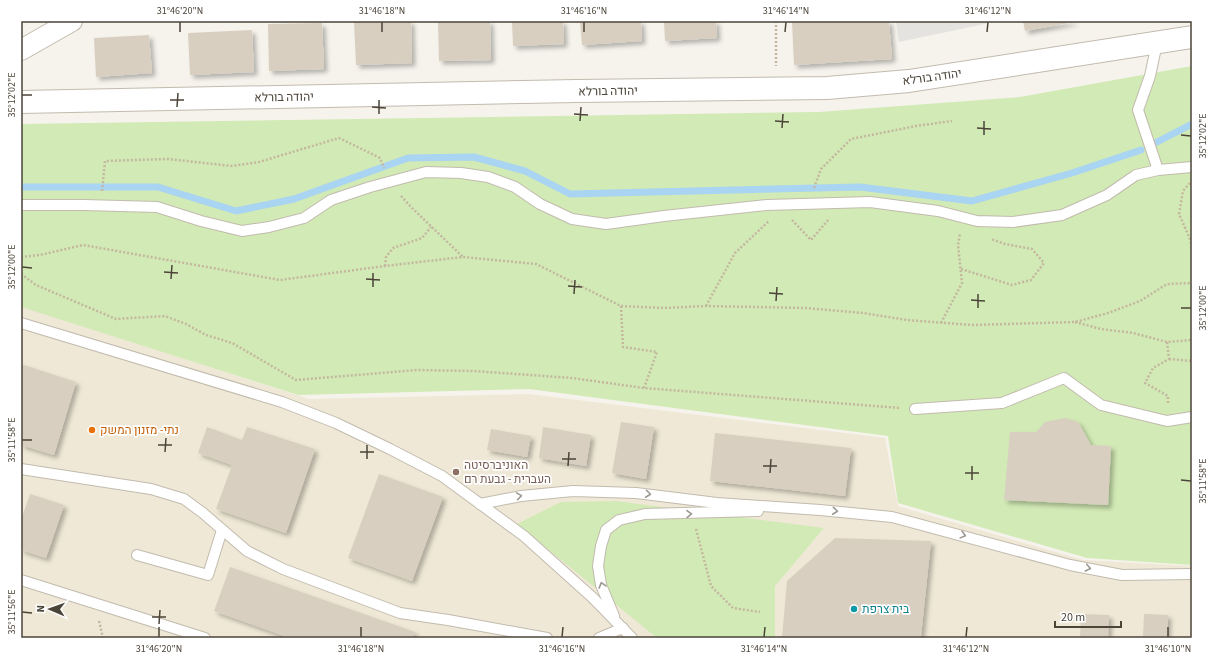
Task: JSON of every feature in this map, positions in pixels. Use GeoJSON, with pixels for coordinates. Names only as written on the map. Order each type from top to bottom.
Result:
{"type":"FeatureCollection","features":[{"type":"Feature","properties":{"kind":"street"},"geometry":{"type":"LineString","coordinates":[[21,50],[72,21]]}},
{"type":"Feature","properties":{"kind":"street","name":"יהודה בורלא"},"geometry":{"type":"LineString","coordinates":[[21,102],[569,91],[827,88],[909,81],[1192,37]]}},
{"type":"Feature","properties":{"kind":"lane"},"geometry":{"type":"LineString","coordinates":[[1157,43],[1150,76],[1138,110],[1158,170]]}},
{"type":"Feature","properties":{"kind":"lane"},"geometry":{"type":"LineString","coordinates":[[21,205],[157,207],[201,221],[242,231],[304,218],[331,200],[390,181],[426,172],[461,173],[488,177],[515,187],[540,204],[572,219],[606,224],[767,205],[784,207],[844,202],[870,202],[938,211],[977,220],[1013,222],[1062,215],[1107,195],[1136,174],[1158,170],[1192,167]]}},
{"type":"Feature","properties":{"kind":"lane"},"geometry":{"type":"LineString","coordinates":[[21,323],[282,402],[336,423],[442,476],[524,536],[593,598],[632,638]]}},
{"type":"Feature","properties":{"kind":"lane"},"geometry":{"type":"LineString","coordinates":[[915,409],[1002,403],[1064,378],[1101,405],[1167,422],[1192,417]]}},
{"type":"Feature","properties":{"kind":"lane"},"geometry":{"type":"LineString","coordinates":[[21,469],[151,489],[184,499],[203,513],[247,551],[282,569],[400,613],[547,638]]}},
{"type":"Feature","properties":{"kind":"lane"},"geometry":{"type":"LineString","coordinates":[[480,504],[521,496],[573,491],[636,493],[717,503],[796,508],[892,517],[1070,565],[1122,575],[1192,574]]}},
{"type":"Feature","properties":{"kind":"lane"},"geometry":{"type":"LineString","coordinates":[[619,625],[601,585],[598,566],[601,546],[606,530],[619,520],[645,514],[692,514],[796,508]]}},
{"type":"Feature","properties":{"kind":"lane"},"geometry":{"type":"LineString","coordinates":[[137,555],[208,575],[222,530]]}},
{"type":"Feature","properties":{"kind":"lane"},"geometry":{"type":"LineString","coordinates":[[21,580],[205,638]]}},
{"type":"Feature","properties":{"kind":"lane"},"geometry":{"type":"LineString","coordinates":[[599,638],[619,625]]}},
{"type":"Feature","properties":{"kind":"path"},"geometry":{"type":"LineString","coordinates":[[776,21],[776,89]]}},
{"type":"Feature","properties":{"kind":"path"},"geometry":{"type":"LineString","coordinates":[[820,169],[851,139],[916,126],[952,121]]}},
{"type":"Feature","properties":{"kind":"path"},"geometry":{"type":"LineString","coordinates":[[101,205],[105,161],[168,159],[232,166],[259,162],[339,138],[380,158]]}},
{"type":"Feature","properties":{"kind":"path"},"geometry":{"type":"LineString","coordinates":[[390,181],[411,207],[464,257]]}},
{"type":"Feature","properties":{"kind":"path"},"geometry":{"type":"LineString","coordinates":[[1192,182],[1184,191],[1179,214],[1192,248]]}},
{"type":"Feature","properties":{"kind":"path"},"geometry":{"type":"LineString","coordinates":[[706,306],[735,253],[784,207],[812,240],[844,202]]}},
{"type":"Feature","properties":{"kind":"path"},"geometry":{"type":"LineString","coordinates":[[941,323],[962,283],[958,245],[962,217]]}},
{"type":"Feature","properties":{"kind":"path"},"geometry":{"type":"LineString","coordinates":[[960,269],[1012,285],[1031,280],[1044,263],[1032,249],[1005,244],[987,237],[987,221]]}},
{"type":"Feature","properties":{"kind":"path"},"geometry":{"type":"LineString","coordinates":[[385,266],[386,257],[393,248],[422,238],[432,227]]}},
{"type":"Feature","properties":{"kind":"path"},"geometry":{"type":"LineString","coordinates":[[21,257],[40,256],[83,245],[280,280],[464,257],[536,264],[621,306],[664,308],[706,306],[805,308],[972,325],[1075,322],[1108,313],[1140,301],[1167,284],[1192,283]]}},
{"type":"Feature","properties":{"kind":"path"},"geometry":{"type":"LineString","coordinates":[[21,274],[36,285],[116,319],[165,316],[186,324],[206,336],[232,343],[296,380],[417,370],[474,371],[572,378],[644,388],[884,408],[915,409]]}},
{"type":"Feature","properties":{"kind":"path"},"geometry":{"type":"LineString","coordinates":[[621,306],[623,347],[658,352],[644,388]]}},
{"type":"Feature","properties":{"kind":"path"},"geometry":{"type":"LineString","coordinates":[[1075,322],[1100,330],[1133,333],[1167,342],[1192,340]]}},
{"type":"Feature","properties":{"kind":"path"},"geometry":{"type":"LineString","coordinates":[[1167,342],[1169,358]]}},
{"type":"Feature","properties":{"kind":"path"},"geometry":{"type":"LineString","coordinates":[[1167,422],[1168,396],[1145,383],[1153,368],[1169,358],[1192,361]]}},
{"type":"Feature","properties":{"kind":"path"},"geometry":{"type":"LineString","coordinates":[[692,514],[711,586],[733,608],[760,612]]}},
{"type":"Feature","properties":{"kind":"shaded area"},"geometry":{"type":"Polygon","coordinates":[[[896,21],[999,21],[899,42],[896,21]]]}},
{"type":"Feature","properties":{"kind":"shaded area","name":"האוניברסיטה העברית - גבעת רם"},"geometry":{"type":"Polygon","coordinates":[[[21,306],[309,399],[529,394],[885,438],[898,506],[1083,560],[1192,566],[1192,638],[21,638],[21,306]]]}},
{"type":"Feature","properties":{"kind":"green space"},"geometry":{"type":"Polygon","coordinates":[[[1192,66],[1192,565],[1087,558],[898,503],[888,436],[529,389],[298,395],[21,307],[21,124],[819,112],[1020,97],[1192,66]]]}},
{"type":"Feature","properties":{"kind":"green space"},"geometry":{"type":"Polygon","coordinates":[[[616,501],[824,528],[775,586],[775,638],[657,638],[517,524],[561,502],[616,501]]]}},
{"type":"Feature","properties":{"kind":"building"},"geometry":{"type":"Polygon","coordinates":[[[354,21],[411,21],[412,63],[356,65],[354,21]]]}},
{"type":"Feature","properties":{"kind":"building"},"geometry":{"type":"Polygon","coordinates":[[[438,21],[490,21],[491,60],[439,61],[438,21]]]}},
{"type":"Feature","properties":{"kind":"building"},"geometry":{"type":"Polygon","coordinates":[[[512,21],[563,21],[564,44],[513,46],[512,21]]]}},
{"type":"Feature","properties":{"kind":"building"},"geometry":{"type":"Polygon","coordinates":[[[580,21],[641,21],[642,41],[582,45],[580,21]]]}},
{"type":"Feature","properties":{"kind":"building"},"geometry":{"type":"Polygon","coordinates":[[[664,21],[716,21],[717,38],[665,41],[664,21]]]}},
{"type":"Feature","properties":{"kind":"building"},"geometry":{"type":"Polygon","coordinates":[[[792,21],[889,21],[892,59],[794,65],[792,21]]]}},
{"type":"Feature","properties":{"kind":"building"},"geometry":{"type":"Polygon","coordinates":[[[1023,21],[1074,21],[1074,22],[1025,31],[1023,21]]]}},
{"type":"Feature","properties":{"kind":"building"},"geometry":{"type":"Polygon","coordinates":[[[322,23],[324,69],[269,71],[268,24],[322,23]]]}},
{"type":"Feature","properties":{"kind":"building"},"geometry":{"type":"Polygon","coordinates":[[[252,30],[254,72],[190,75],[188,33],[252,30]]]}},
{"type":"Feature","properties":{"kind":"building"},"geometry":{"type":"Polygon","coordinates":[[[149,35],[152,73],[96,77],[94,38],[149,35]]]}},
{"type":"Feature","properties":{"kind":"building"},"geometry":{"type":"Polygon","coordinates":[[[21,364],[76,382],[54,455],[21,445],[21,364]]]}},
{"type":"Feature","properties":{"kind":"building"},"geometry":{"type":"Polygon","coordinates":[[[1065,418],[1078,422],[1091,445],[1111,446],[1108,505],[1004,500],[1010,432],[1036,432],[1045,422],[1065,418]]]}},
{"type":"Feature","properties":{"kind":"building"},"geometry":{"type":"Polygon","coordinates":[[[621,422],[654,427],[646,479],[612,473],[621,422]]]}},
{"type":"Feature","properties":{"kind":"building"},"geometry":{"type":"Polygon","coordinates":[[[207,427],[242,440],[247,427],[315,449],[286,533],[216,509],[232,465],[198,453],[207,427]]]}},
{"type":"Feature","properties":{"kind":"building"},"geometry":{"type":"Polygon","coordinates":[[[543,427],[591,435],[586,466],[539,458],[543,427]]]}},
{"type":"Feature","properties":{"kind":"building"},"geometry":{"type":"Polygon","coordinates":[[[491,429],[531,436],[527,457],[487,450],[491,429]]]}},
{"type":"Feature","properties":{"kind":"building"},"geometry":{"type":"Polygon","coordinates":[[[715,433],[851,448],[845,496],[710,481],[715,433]]]}},
{"type":"Feature","properties":{"kind":"building"},"geometry":{"type":"Polygon","coordinates":[[[379,474],[443,497],[412,581],[348,558],[379,474]]]}},
{"type":"Feature","properties":{"kind":"building"},"geometry":{"type":"Polygon","coordinates":[[[30,494],[64,505],[46,558],[21,550],[21,520],[30,494]]]}},
{"type":"Feature","properties":{"kind":"building","name":"בית צרפת"},"geometry":{"type":"Polygon","coordinates":[[[835,538],[931,541],[920,638],[782,638],[787,581],[835,538]]]}},
{"type":"Feature","properties":{"kind":"building"},"geometry":{"type":"Polygon","coordinates":[[[230,567],[415,632],[413,638],[290,638],[214,611],[230,567]]]}},
{"type":"Feature","properties":{"kind":"building"},"geometry":{"type":"Polygon","coordinates":[[[1081,614],[1109,615],[1108,638],[1080,638],[1081,614]]]}},
{"type":"Feature","properties":{"kind":"building"},"geometry":{"type":"Polygon","coordinates":[[[1144,614],[1168,615],[1167,638],[1143,638],[1144,614]]]}},
{"type":"Feature","properties":{"kind":"waterway"},"geometry":{"type":"LineString","coordinates":[[1157,142],[1192,124]]}},
{"type":"Feature","properties":{"kind":"waterway"},"geometry":{"type":"LineString","coordinates":[[21,187],[158,187],[236,211],[294,199],[408,158],[474,157],[525,171],[570,194],[860,187],[972,201],[1072,173],[1141,150]]}},
{"type":"Feature","properties":{"kind":"place","name":"נתי- מזנון המשק"},"geometry":{"type":"Point","coordinates":[92,430]}},
{"type":"Feature","properties":{"kind":"place","name":"האוניברסיטה העברית - גבעת רם"},"geometry":{"type":"Point","coordinates":[456,472]}},
{"type":"Feature","properties":{"kind":"place","name":"בית צרפת"},"geometry":{"type":"Point","coordinates":[854,609]}}]}
